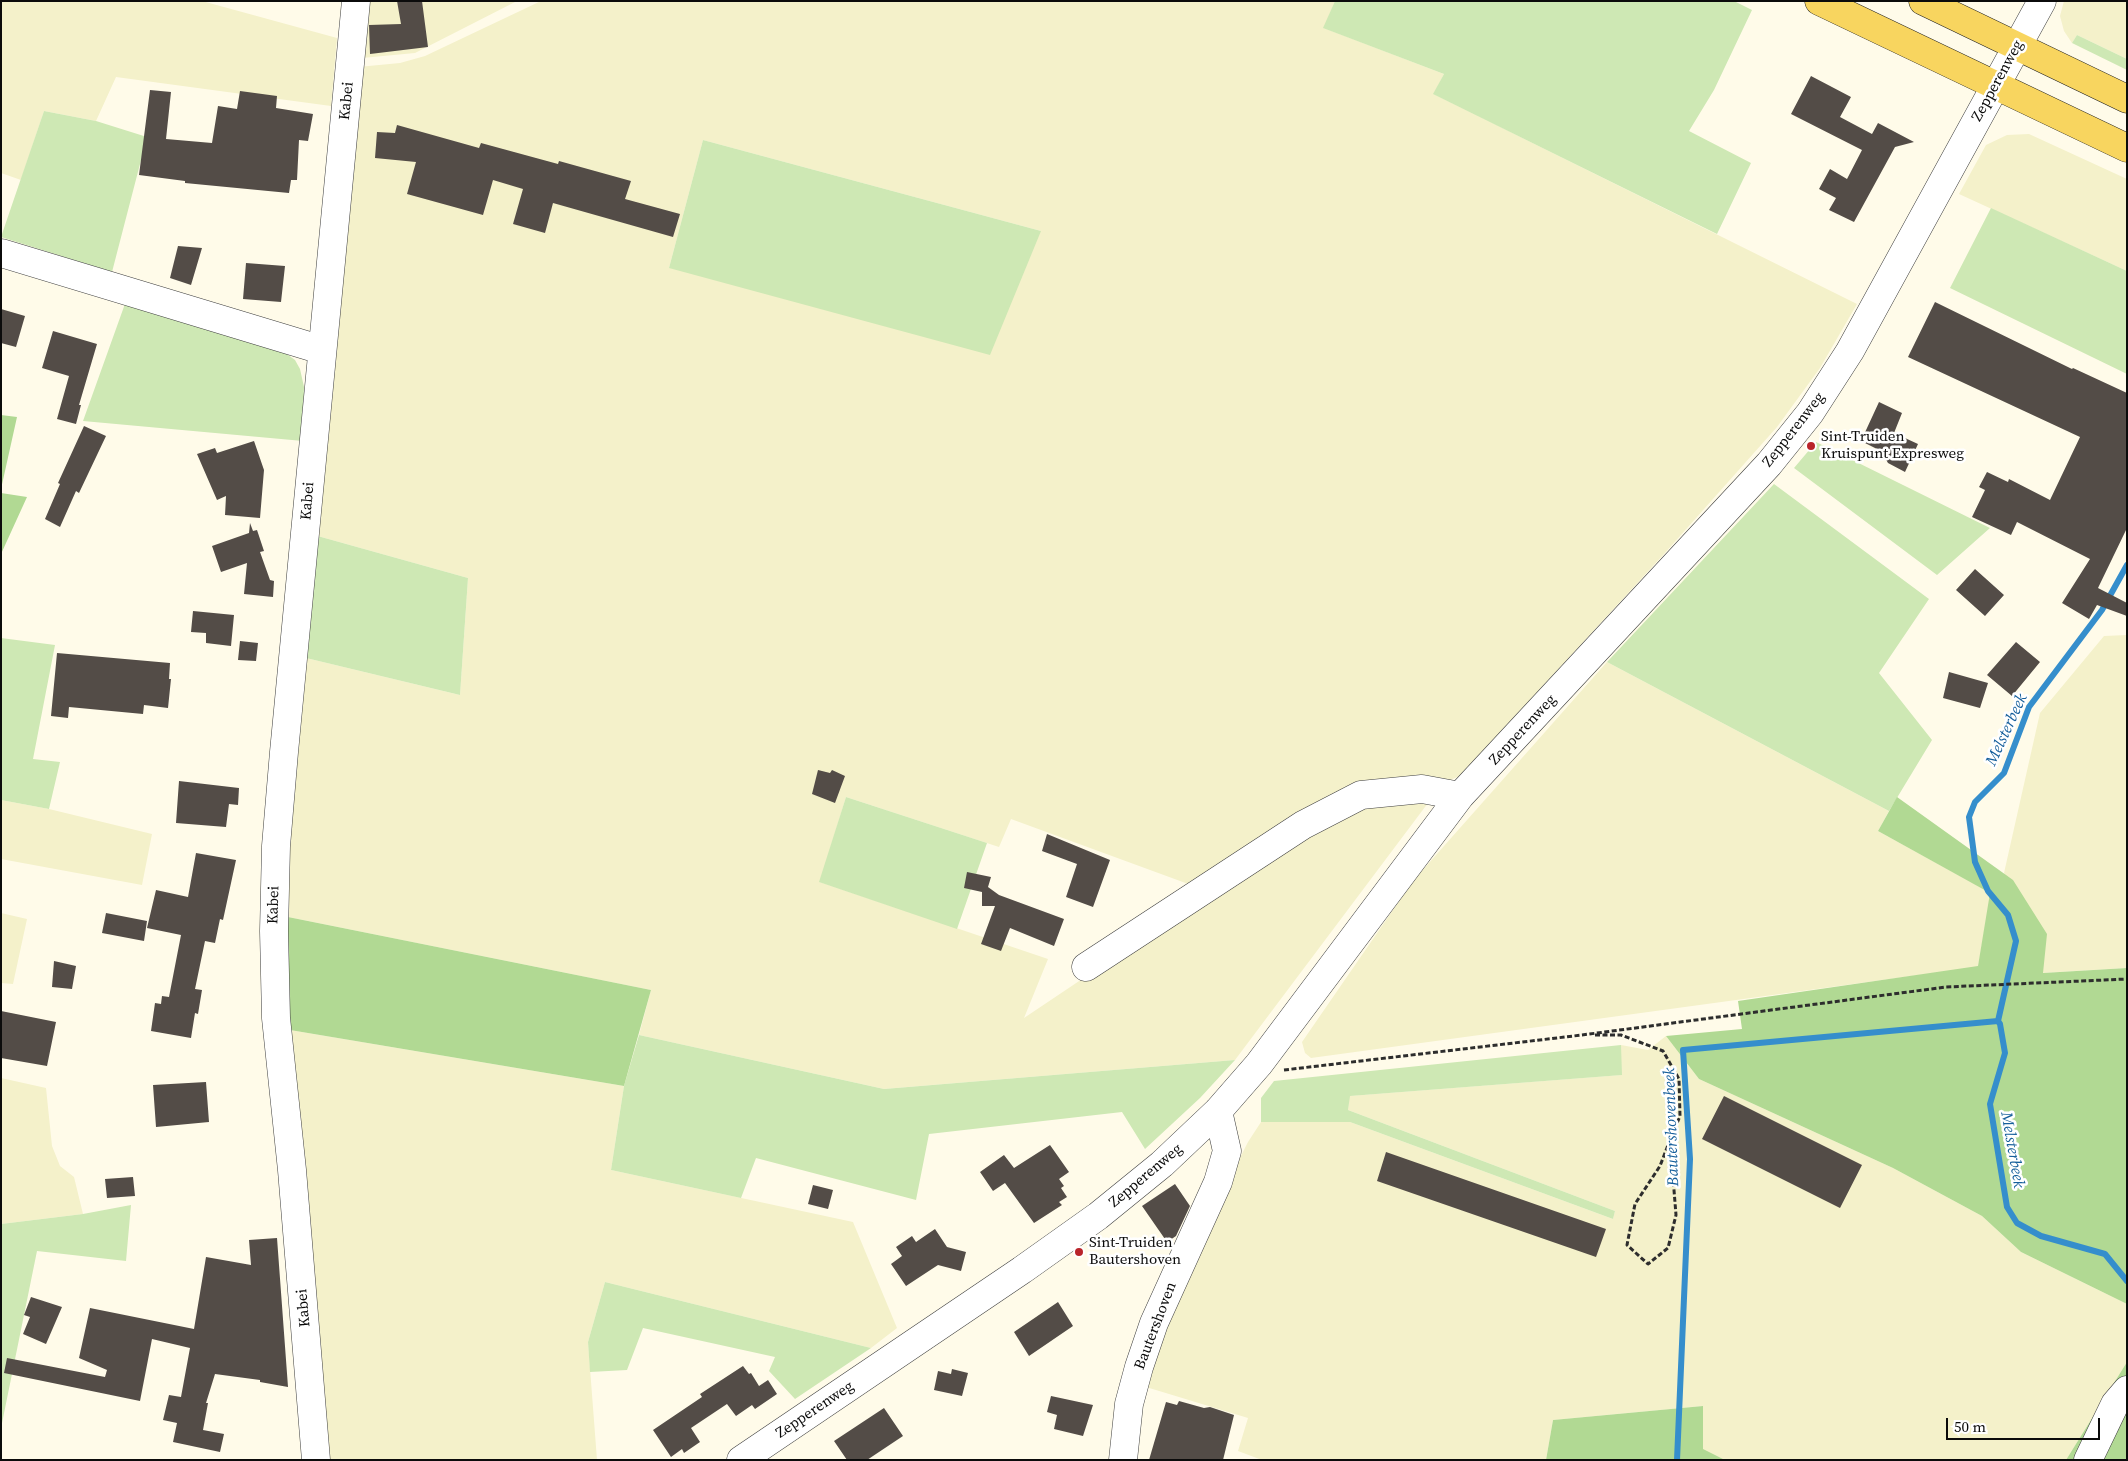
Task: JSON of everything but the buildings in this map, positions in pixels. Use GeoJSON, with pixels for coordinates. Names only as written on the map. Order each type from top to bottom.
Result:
{"type":"FeatureCollection","features":[{"type":"Feature","properties":{"kind":"main road"},"geometry":{"type":"LineString","coordinates":[[1819,1],[2127,148]]}},
{"type":"Feature","properties":{"kind":"main road"},"geometry":{"type":"LineString","coordinates":[[1923,1],[2127,99]]}},
{"type":"Feature","properties":{"kind":"street","name":"Kabei"},"geometry":{"type":"LineString","coordinates":[[316,1460],[276,1018],[274,931],[276,846],[356,1]]}},
{"type":"Feature","properties":{"kind":"street","name":"Zepperenweg"},"geometry":{"type":"LineString","coordinates":[[741,1460],[1022,1270],[1091,1221],[1162,1164],[1218,1111],[1251,1074],[1460,796],[1763,471],[1810,413],[1850,351],[1997,87],[2042,1]]}},
{"type":"Feature","properties":{"kind":"street"},"geometry":{"type":"LineString","coordinates":[[1,253],[322,350]]}},
{"type":"Feature","properties":{"kind":"street"},"geometry":{"type":"LineString","coordinates":[[1086,967],[1303,825],[1362,795],[1422,789],[1460,796]]}},
{"type":"Feature","properties":{"kind":"street","name":"Bautershoven"},"geometry":{"type":"LineString","coordinates":[[1123,1460],[1129,1404],[1139,1367],[1154,1323],[1218,1182],[1227,1150],[1218,1111]]}},
{"type":"Feature","properties":{"kind":"street"},"geometry":{"type":"LineString","coordinates":[[2088,1460],[2116,1404],[2127,1390]]}},
{"type":"Feature","properties":{"kind":"path"},"geometry":{"type":"LineString","coordinates":[[1251,1074],[1582,1035],[1946,987],[2127,979]]}},
{"type":"Feature","properties":{"kind":"path"},"geometry":{"type":"LineString","coordinates":[[1582,1035],[1621,1035],[1663,1052],[1679,1079],[1680,1116],[1670,1140],[1660,1166],[1635,1204],[1627,1244],[1648,1264],[1668,1248],[1676,1215],[1670,1140]]}},
{"type":"Feature","properties":{"kind":"shaded area"},"geometry":{"type":"Polygon","coordinates":[[[1,1],[202,1],[337,38],[331,106],[116,77],[96,121],[44,111],[21,180],[1,173],[1,1]]]}},
{"type":"Feature","properties":{"kind":"shaded area"},"geometry":{"type":"Polygon","coordinates":[[[368,1],[517,1],[415,53],[362,58],[368,1]]]}},
{"type":"Feature","properties":{"kind":"shaded area"},"geometry":{"type":"Polygon","coordinates":[[[541,1],[1335,1],[1324,28],[1444,74],[1434,94],[1857,304],[1820,368],[1777,427],[1664,554],[1460,776],[1445,782],[1403,781],[1191,885],[1011,819],[999,847],[846,797],[820,882],[1048,959],[1024,1018],[1276,849],[1361,805],[1431,799],[1235,1060],[884,1089],[639,1035],[651,990],[283,916],[302,657],[460,695],[468,578],[314,535],[358,67],[400,63],[425,56],[541,1]],[[703,140],[669,268],[1041,231],[703,140]]]}},
{"type":"Feature","properties":{"kind":"shaded area"},"geometry":{"type":"Polygon","coordinates":[[[2064,1],[2127,1],[2127,59],[2077,35],[2072,43],[2064,31],[2060,16],[2064,1]]]}},
{"type":"Feature","properties":{"kind":"shaded area"},"geometry":{"type":"Polygon","coordinates":[[[2029,134],[2127,179],[2127,271],[1959,194],[1986,145],[2007,135],[2029,134]]]}},
{"type":"Feature","properties":{"kind":"shaded area"},"geometry":{"type":"Polygon","coordinates":[[[2127,635],[2127,968],[2042,973],[2004,873],[2040,713],[2104,636],[2127,635]]]}},
{"type":"Feature","properties":{"kind":"shaded area"},"geometry":{"type":"Polygon","coordinates":[[[1607,662],[1889,811],[1878,831],[1991,893],[1978,967],[1311,1058],[1305,1053],[1302,1042],[1413,881],[1607,662]]]}},
{"type":"Feature","properties":{"kind":"shaded area"},"geometry":{"type":"Polygon","coordinates":[[[1,800],[49,809],[152,834],[142,885],[1,859],[1,800]]]}},
{"type":"Feature","properties":{"kind":"shaded area"},"geometry":{"type":"Polygon","coordinates":[[[1,913],[27,919],[13,984],[1,983],[1,913]]]}},
{"type":"Feature","properties":{"kind":"shaded area"},"geometry":{"type":"Polygon","coordinates":[[[290,1030],[624,1086],[611,1170],[853,1222],[897,1328],[871,1348],[605,1282],[588,1342],[597,1460],[329,1460],[290,1030]]]}},
{"type":"Feature","properties":{"kind":"shaded area"},"geometry":{"type":"Polygon","coordinates":[[[1666,1036],[1699,1079],[1893,1168],[1982,1216],[2021,1252],[2127,1304],[2127,1362],[2066,1460],[1725,1460],[1703,1450],[1703,1406],[1553,1420],[1546,1460],[1262,1460],[1238,1451],[1248,1418],[1146,1387],[1166,1318],[1215,1207],[1248,1142],[1261,1122],[1350,1122],[1613,1219],[1615,1211],[1348,1110],[1349,1096],[1621,1075],[1621,1045],[1648,1050],[1666,1036]]]}},
{"type":"Feature","properties":{"kind":"shaded area"},"geometry":{"type":"Polygon","coordinates":[[[1,1078],[46,1088],[52,1146],[60,1166],[74,1177],[83,1214],[1,1224],[1,1078]]]}},
{"type":"Feature","properties":{"kind":"green space"},"geometry":{"type":"Polygon","coordinates":[[[1335,1],[1734,1],[1752,10],[1714,90],[1689,131],[1751,163],[1717,234],[1433,94],[1444,74],[1323,28],[1335,1]]]}},
{"type":"Feature","properties":{"kind":"green space"},"geometry":{"type":"Polygon","coordinates":[[[2077,35],[2127,59],[2127,70],[2072,43],[2077,35]]]}},
{"type":"Feature","properties":{"kind":"green space"},"geometry":{"type":"Polygon","coordinates":[[[44,111],[96,121],[147,137],[112,272],[1,237],[44,111]]]}},
{"type":"Feature","properties":{"kind":"green space"},"geometry":{"type":"Polygon","coordinates":[[[703,140],[1041,231],[990,355],[669,268],[703,140]]]}},
{"type":"Feature","properties":{"kind":"green space"},"geometry":{"type":"Polygon","coordinates":[[[1991,208],[2127,271],[2127,374],[1950,288],[1991,208]]]}},
{"type":"Feature","properties":{"kind":"green space"},"geometry":{"type":"Polygon","coordinates":[[[126,301],[284,352],[295,360],[300,369],[304,387],[303,441],[83,421],[126,301]]]}},
{"type":"Feature","properties":{"kind":"green space"},"geometry":{"type":"Polygon","coordinates":[[[1,415],[17,417],[1,489],[1,415]]]}},
{"type":"Feature","properties":{"kind":"green space"},"geometry":{"type":"Polygon","coordinates":[[[1816,442],[1990,528],[1937,575],[1794,468],[1816,442]]]}},
{"type":"Feature","properties":{"kind":"green space"},"geometry":{"type":"Polygon","coordinates":[[[1774,484],[1929,599],[1879,673],[1932,740],[1889,811],[1607,662],[1774,484]]]}},
{"type":"Feature","properties":{"kind":"green space"},"geometry":{"type":"Polygon","coordinates":[[[1,493],[27,497],[1,554],[1,493]]]}},
{"type":"Feature","properties":{"kind":"green space"},"geometry":{"type":"Polygon","coordinates":[[[314,535],[468,578],[460,695],[302,657],[314,535]]]}},
{"type":"Feature","properties":{"kind":"green space"},"geometry":{"type":"Polygon","coordinates":[[[1,638],[55,645],[33,759],[60,762],[49,809],[1,800],[1,638]]]}},
{"type":"Feature","properties":{"kind":"green space"},"geometry":{"type":"Polygon","coordinates":[[[846,797],[987,843],[957,929],[819,882],[846,797]]]}},
{"type":"Feature","properties":{"kind":"green space"},"geometry":{"type":"Polygon","coordinates":[[[1897,797],[2013,880],[2047,934],[2043,973],[2127,968],[2127,1304],[2021,1252],[1982,1216],[1893,1168],[1699,1079],[1666,1036],[1742,1029],[1738,1001],[1978,966],[1990,893],[1878,831],[1897,797]]]}},
{"type":"Feature","properties":{"kind":"green space"},"geometry":{"type":"Polygon","coordinates":[[[283,916],[651,990],[624,1086],[290,1030],[283,916]]]}},
{"type":"Feature","properties":{"kind":"green space"},"geometry":{"type":"Polygon","coordinates":[[[639,1035],[884,1089],[1235,1060],[1200,1098],[1145,1149],[1122,1112],[929,1134],[916,1200],[756,1158],[741,1198],[611,1170],[624,1086],[639,1035]]]}},
{"type":"Feature","properties":{"kind":"green space"},"geometry":{"type":"Polygon","coordinates":[[[1621,1045],[1622,1075],[1350,1096],[1348,1110],[1615,1211],[1613,1219],[1350,1122],[1261,1122],[1261,1098],[1274,1081],[1621,1045]]]}},
{"type":"Feature","properties":{"kind":"green space"},"geometry":{"type":"Polygon","coordinates":[[[131,1205],[126,1261],[37,1251],[1,1428],[1,1224],[83,1214],[131,1205]]]}},
{"type":"Feature","properties":{"kind":"green space"},"geometry":{"type":"Polygon","coordinates":[[[605,1282],[871,1348],[795,1399],[769,1371],[775,1357],[643,1328],[627,1370],[590,1372],[588,1342],[605,1282]]]}},
{"type":"Feature","properties":{"kind":"green space"},"geometry":{"type":"Polygon","coordinates":[[[2127,1362],[2127,1460],[2066,1460],[2127,1362]]]}},
{"type":"Feature","properties":{"kind":"green space"},"geometry":{"type":"Polygon","coordinates":[[[1703,1406],[1703,1449],[1725,1460],[1546,1460],[1553,1420],[1703,1406]]]}},
{"type":"Feature","properties":{"kind":"waterway","name":"Melsterbeek"},"geometry":{"type":"LineString","coordinates":[[2127,565],[2102,610],[2029,707],[2004,773],[1975,802],[1969,817],[1975,862],[1988,891],[2008,915],[2016,941],[1998,1021],[2005,1053],[1990,1104],[2007,1207],[2017,1223],[2041,1236],[2105,1254],[2127,1281]]}},
{"type":"Feature","properties":{"kind":"waterway","name":"Bautershovenbeek"},"geometry":{"type":"LineString","coordinates":[[1677,1460],[1690,1159],[1683,1050],[1998,1021]]}},
{"type":"Feature","properties":{"kind":"place","name":"Sint-Truiden Kruispunt Expresweg"},"geometry":{"type":"Point","coordinates":[1811,446]}},
{"type":"Feature","properties":{"kind":"place","name":"Sint-Truiden Bautershoven"},"geometry":{"type":"Point","coordinates":[1079,1252]}}]}
